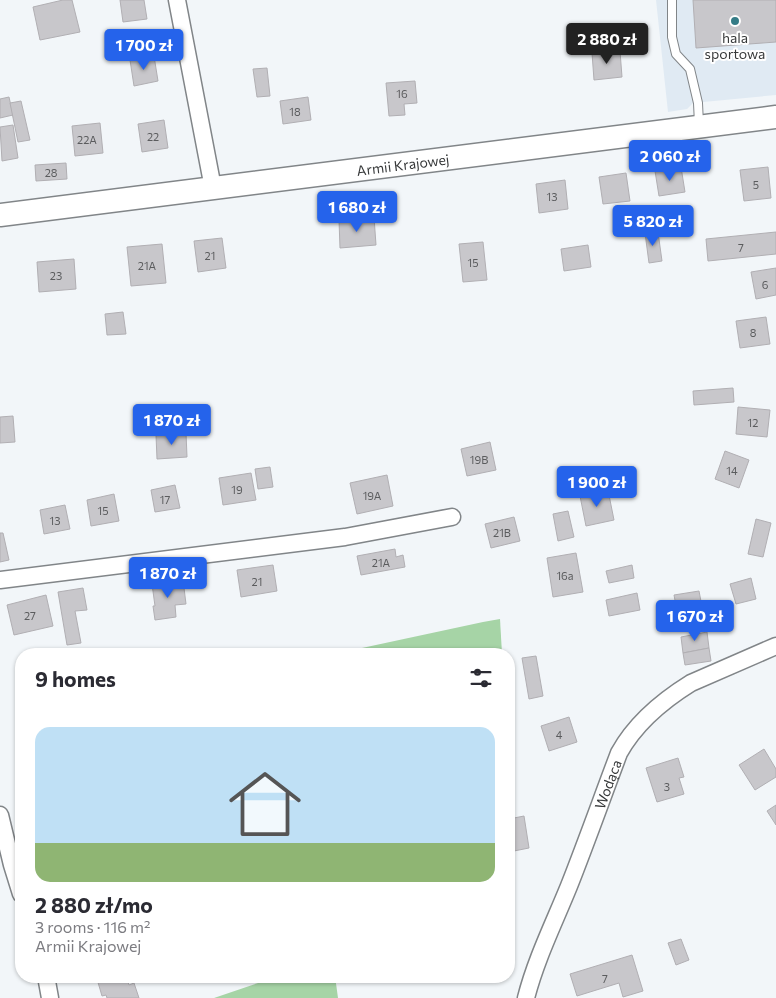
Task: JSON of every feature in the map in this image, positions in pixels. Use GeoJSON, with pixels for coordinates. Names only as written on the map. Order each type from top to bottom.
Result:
{"type":"FeatureCollection","features":[{"type":"Feature","properties":{"kind":"street"},"geometry":{"type":"LineString","coordinates":[[177,0],[213,188]]}},
{"type":"Feature","properties":{"kind":"street","name":"Armii Krajowej"},"geometry":{"type":"LineString","coordinates":[[0,215],[776,117]]}},
{"type":"Feature","properties":{"kind":"street"},"geometry":{"type":"LineString","coordinates":[[0,580],[345,536],[452,517]]}},
{"type":"Feature","properties":{"kind":"street","name":"Wodąca"},"geometry":{"type":"LineString","coordinates":[[526,998],[552,923],[568,887],[619,753],[627,740],[658,707],[679,691],[776,646]]}},
{"type":"Feature","properties":{"kind":"street"},"geometry":{"type":"LineString","coordinates":[[0,815],[15,875]]}},
{"type":"Feature","properties":{"kind":"street"},"geometry":{"type":"LineString","coordinates":[[47,983],[50,998]]}},
{"type":"Feature","properties":{"kind":"lane"},"geometry":{"type":"LineString","coordinates":[[672,0],[672,37],[676,54],[690,69],[698,103],[700,127]]}},
{"type":"Feature","properties":{"kind":"shaded area"},"geometry":{"type":"Polygon","coordinates":[[[656,0],[776,0],[776,95],[693,103],[687,109],[668,112],[656,0]]]}},
{"type":"Feature","properties":{"kind":"green space"},"geometry":{"type":"Polygon","coordinates":[[[500,619],[502,648],[362,648],[500,619]]]}},
{"type":"Feature","properties":{"kind":"green space"},"geometry":{"type":"Polygon","coordinates":[[[258,983],[336,983],[338,998],[214,998],[258,983]]]}},
{"type":"Feature","properties":{"kind":"building"},"geometry":{"type":"Polygon","coordinates":[[[63,0],[72,0],[80,32],[40,40],[33,7],[63,0]]]}},
{"type":"Feature","properties":{"kind":"building"},"geometry":{"type":"Polygon","coordinates":[[[120,0],[144,0],[147,19],[123,22],[120,0]]]}},
{"type":"Feature","properties":{"kind":"building","name":"hala sportowa"},"geometry":{"type":"Polygon","coordinates":[[[693,0],[776,0],[776,42],[696,48],[693,0]]]}},
{"type":"Feature","properties":{"kind":"building"},"geometry":{"type":"Polygon","coordinates":[[[620,51],[622,77],[594,80],[592,53],[620,51]]]}},
{"type":"Feature","properties":{"kind":"building"},"geometry":{"type":"Polygon","coordinates":[[[154,56],[158,81],[134,86],[130,60],[154,56]]]}},
{"type":"Feature","properties":{"kind":"building"},"geometry":{"type":"Polygon","coordinates":[[[267,68],[270,96],[257,97],[253,69],[267,68]]]}},
{"type":"Feature","properties":{"kind":"building"},"geometry":{"type":"Polygon","coordinates":[[[415,81],[417,103],[404,104],[405,115],[389,116],[386,83],[415,81]]]}},
{"type":"Feature","properties":{"kind":"building"},"geometry":{"type":"Polygon","coordinates":[[[9,97],[13,115],[0,118],[0,99],[9,97]]]}},
{"type":"Feature","properties":{"kind":"building"},"geometry":{"type":"Polygon","coordinates":[[[308,97],[311,120],[283,124],[280,101],[308,97]]]}},
{"type":"Feature","properties":{"kind":"building"},"geometry":{"type":"Polygon","coordinates":[[[21,101],[30,140],[18,142],[10,103],[21,101]]]}},
{"type":"Feature","properties":{"kind":"building"},"geometry":{"type":"Polygon","coordinates":[[[164,120],[168,148],[142,152],[138,124],[164,120]]]}},
{"type":"Feature","properties":{"kind":"building"},"geometry":{"type":"Polygon","coordinates":[[[100,123],[103,153],[75,156],[72,126],[100,123]]]}},
{"type":"Feature","properties":{"kind":"building"},"geometry":{"type":"Polygon","coordinates":[[[13,125],[18,158],[2,161],[0,127],[13,125]]]}},
{"type":"Feature","properties":{"kind":"building"},"geometry":{"type":"Polygon","coordinates":[[[66,163],[67,179],[36,181],[35,165],[66,163]]]}},
{"type":"Feature","properties":{"kind":"building"},"geometry":{"type":"Polygon","coordinates":[[[681,167],[685,192],[659,196],[655,171],[681,167]]]}},
{"type":"Feature","properties":{"kind":"building"},"geometry":{"type":"Polygon","coordinates":[[[768,167],[771,198],[744,201],[740,170],[768,167]]]}},
{"type":"Feature","properties":{"kind":"building"},"geometry":{"type":"Polygon","coordinates":[[[626,173],[630,201],[603,204],[599,177],[626,173]]]}},
{"type":"Feature","properties":{"kind":"building"},"geometry":{"type":"Polygon","coordinates":[[[565,180],[568,209],[539,213],[536,184],[565,180]]]}},
{"type":"Feature","properties":{"kind":"building"},"geometry":{"type":"Polygon","coordinates":[[[374,217],[376,245],[340,248],[339,220],[374,217]]]}},
{"type":"Feature","properties":{"kind":"building"},"geometry":{"type":"Polygon","coordinates":[[[658,232],[662,261],[649,263],[645,233],[658,232]]]}},
{"type":"Feature","properties":{"kind":"building"},"geometry":{"type":"Polygon","coordinates":[[[776,232],[776,254],[708,261],[706,239],[776,232]]]}},
{"type":"Feature","properties":{"kind":"building"},"geometry":{"type":"Polygon","coordinates":[[[222,238],[226,268],[198,272],[194,241],[222,238]]]}},
{"type":"Feature","properties":{"kind":"building"},"geometry":{"type":"Polygon","coordinates":[[[483,242],[487,280],[463,282],[459,244],[483,242]]]}},
{"type":"Feature","properties":{"kind":"building"},"geometry":{"type":"Polygon","coordinates":[[[162,244],[166,283],[131,286],[127,247],[162,244]]]}},
{"type":"Feature","properties":{"kind":"building"},"geometry":{"type":"Polygon","coordinates":[[[588,245],[591,267],[564,271],[561,249],[588,245]]]}},
{"type":"Feature","properties":{"kind":"building"},"geometry":{"type":"Polygon","coordinates":[[[74,259],[76,289],[39,292],[37,262],[74,259]]]}},
{"type":"Feature","properties":{"kind":"building"},"geometry":{"type":"Polygon","coordinates":[[[776,268],[776,295],[756,299],[751,272],[776,268]]]}},
{"type":"Feature","properties":{"kind":"building"},"geometry":{"type":"Polygon","coordinates":[[[123,312],[126,334],[107,335],[105,314],[123,312]]]}},
{"type":"Feature","properties":{"kind":"building"},"geometry":{"type":"Polygon","coordinates":[[[766,317],[770,344],[740,348],[736,321],[766,317]]]}},
{"type":"Feature","properties":{"kind":"building"},"geometry":{"type":"Polygon","coordinates":[[[733,388],[734,402],[694,405],[693,391],[733,388]]]}},
{"type":"Feature","properties":{"kind":"building"},"geometry":{"type":"Polygon","coordinates":[[[738,407],[770,410],[767,437],[736,434],[738,407]]]}},
{"type":"Feature","properties":{"kind":"building"},"geometry":{"type":"Polygon","coordinates":[[[13,416],[15,442],[0,443],[0,417],[13,416]]]}},
{"type":"Feature","properties":{"kind":"building"},"geometry":{"type":"Polygon","coordinates":[[[186,433],[187,457],[157,459],[156,435],[186,433]]]}},
{"type":"Feature","properties":{"kind":"building"},"geometry":{"type":"Polygon","coordinates":[[[490,442],[496,470],[467,476],[461,449],[490,442]]]}},
{"type":"Feature","properties":{"kind":"building"},"geometry":{"type":"Polygon","coordinates":[[[725,451],[749,460],[739,488],[715,479],[725,451]]]}},
{"type":"Feature","properties":{"kind":"building"},"geometry":{"type":"Polygon","coordinates":[[[270,467],[273,487],[258,489],[255,469],[270,467]]]}},
{"type":"Feature","properties":{"kind":"building"},"geometry":{"type":"Polygon","coordinates":[[[251,473],[256,500],[223,505],[219,478],[251,473]]]}},
{"type":"Feature","properties":{"kind":"building"},"geometry":{"type":"Polygon","coordinates":[[[387,475],[393,506],[357,514],[350,483],[387,475]]]}},
{"type":"Feature","properties":{"kind":"building"},"geometry":{"type":"Polygon","coordinates":[[[175,485],[180,508],[155,512],[151,490],[175,485]]]}},
{"type":"Feature","properties":{"kind":"building"},"geometry":{"type":"Polygon","coordinates":[[[608,490],[614,520],[586,526],[580,496],[608,490]]]}},
{"type":"Feature","properties":{"kind":"building"},"geometry":{"type":"Polygon","coordinates":[[[114,494],[119,521],[91,526],[87,500],[114,494]]]}},
{"type":"Feature","properties":{"kind":"building"},"geometry":{"type":"Polygon","coordinates":[[[65,505],[70,529],[44,534],[40,510],[65,505]]]}},
{"type":"Feature","properties":{"kind":"building"},"geometry":{"type":"Polygon","coordinates":[[[568,511],[574,537],[558,541],[553,514],[568,511]]]}},
{"type":"Feature","properties":{"kind":"building"},"geometry":{"type":"Polygon","coordinates":[[[514,517],[520,541],[491,548],[485,524],[514,517]]]}},
{"type":"Feature","properties":{"kind":"building"},"geometry":{"type":"Polygon","coordinates":[[[756,519],[771,523],[763,557],[748,554],[756,519]]]}},
{"type":"Feature","properties":{"kind":"building"},"geometry":{"type":"Polygon","coordinates":[[[0,533],[3,533],[9,560],[0,562],[0,533]]]}},
{"type":"Feature","properties":{"kind":"building"},"geometry":{"type":"Polygon","coordinates":[[[395,549],[396,557],[403,555],[405,567],[361,575],[357,556],[395,549]]]}},
{"type":"Feature","properties":{"kind":"building"},"geometry":{"type":"Polygon","coordinates":[[[576,553],[583,592],[553,597],[547,558],[576,553]]]}},
{"type":"Feature","properties":{"kind":"building"},"geometry":{"type":"Polygon","coordinates":[[[273,565],[277,591],[241,597],[237,570],[273,565]]]}},
{"type":"Feature","properties":{"kind":"building"},"geometry":{"type":"Polygon","coordinates":[[[632,565],[634,578],[609,583],[606,571],[632,565]]]}},
{"type":"Feature","properties":{"kind":"building"},"geometry":{"type":"Polygon","coordinates":[[[751,578],[756,599],[736,604],[730,584],[751,578]]]}},
{"type":"Feature","properties":{"kind":"building"},"geometry":{"type":"Polygon","coordinates":[[[183,580],[186,604],[175,605],[176,617],[155,620],[152,584],[183,580]]]}},
{"type":"Feature","properties":{"kind":"building"},"geometry":{"type":"Polygon","coordinates":[[[83,588],[87,610],[75,611],[81,643],[67,645],[58,592],[83,588]]]}},
{"type":"Feature","properties":{"kind":"building"},"geometry":{"type":"Polygon","coordinates":[[[699,591],[704,617],[679,622],[674,595],[699,591]]]}},
{"type":"Feature","properties":{"kind":"building"},"geometry":{"type":"Polygon","coordinates":[[[637,593],[640,610],[609,616],[606,600],[637,593]]]}},
{"type":"Feature","properties":{"kind":"building"},"geometry":{"type":"Polygon","coordinates":[[[46,595],[53,626],[14,635],[7,605],[46,595]]]}},
{"type":"Feature","properties":{"kind":"building"},"geometry":{"type":"Polygon","coordinates":[[[707,632],[709,648],[683,653],[681,637],[707,632]]]}},
{"type":"Feature","properties":{"kind":"building"},"geometry":{"type":"Polygon","coordinates":[[[709,648],[711,661],[685,665],[683,653],[709,648]]]}},
{"type":"Feature","properties":{"kind":"building"},"geometry":{"type":"Polygon","coordinates":[[[536,656],[543,696],[529,699],[522,658],[536,656]]]}},
{"type":"Feature","properties":{"kind":"building"},"geometry":{"type":"Polygon","coordinates":[[[569,717],[577,742],[549,751],[541,726],[569,717]]]}},
{"type":"Feature","properties":{"kind":"building"},"geometry":{"type":"Polygon","coordinates":[[[764,749],[776,769],[776,777],[755,790],[739,765],[764,749]]]}},
{"type":"Feature","properties":{"kind":"building"},"geometry":{"type":"Polygon","coordinates":[[[678,758],[684,777],[679,778],[684,794],[657,802],[646,768],[678,758]]]}},
{"type":"Feature","properties":{"kind":"building"},"geometry":{"type":"Polygon","coordinates":[[[776,805],[776,825],[767,811],[776,805]]]}},
{"type":"Feature","properties":{"kind":"building"},"geometry":{"type":"Polygon","coordinates":[[[524,816],[529,848],[515,851],[515,818],[524,816]]]}},
{"type":"Feature","properties":{"kind":"building"},"geometry":{"type":"Polygon","coordinates":[[[681,939],[689,960],[676,965],[668,943],[681,939]]]}},
{"type":"Feature","properties":{"kind":"building"},"geometry":{"type":"Polygon","coordinates":[[[632,955],[643,991],[623,997],[619,983],[577,996],[570,974],[632,955]]]}},
{"type":"Feature","properties":{"kind":"building"},"geometry":{"type":"Polygon","coordinates":[[[98,983],[128,983],[129,985],[134,983],[139,998],[107,998],[106,995],[102,996],[98,983]]]}},
{"type":"Feature","properties":{"kind":"place","name":"hala sportowa"},"geometry":{"type":"Point","coordinates":[735,21]}}]}
